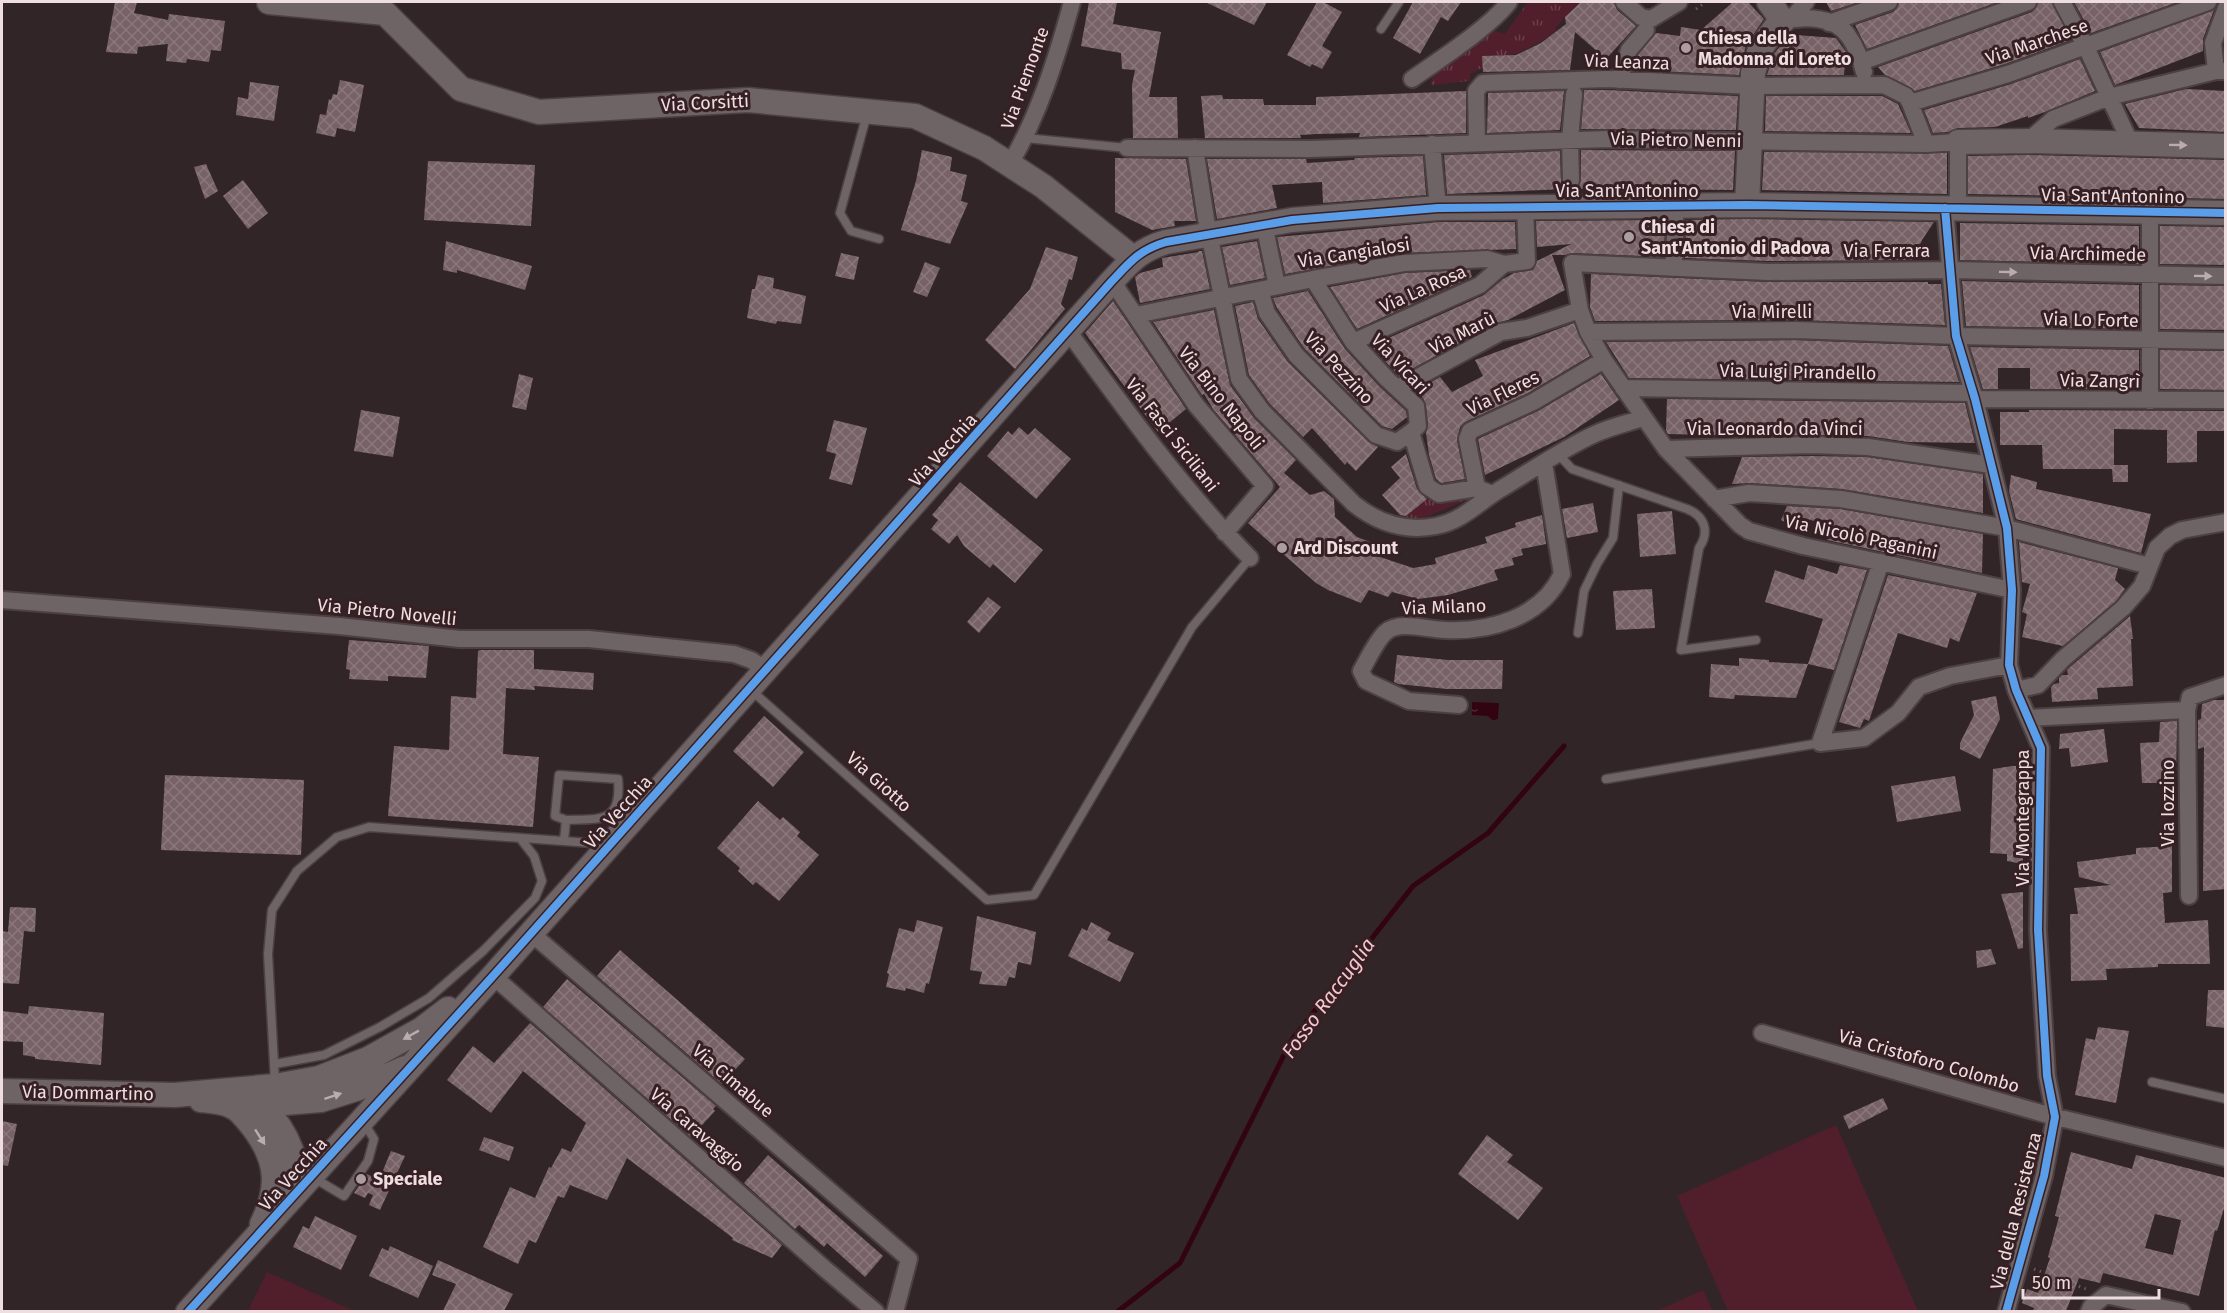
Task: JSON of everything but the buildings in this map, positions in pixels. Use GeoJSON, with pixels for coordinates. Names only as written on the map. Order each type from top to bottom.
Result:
{"type":"FeatureCollection","features":[{"type":"Feature","properties":{"kind":"street","name":"Via Corsitti"},"geometry":{"type":"LineString","coordinates":[[269,2],[385,13],[460,89],[539,112],[748,100],[915,116],[984,148],[1010,164],[1043,186],[1133,258]]}},
{"type":"Feature","properties":{"kind":"street","name":"Via Piemonte"},"geometry":{"type":"LineString","coordinates":[[1010,164],[1025,138],[1061,41],[1072,2]]}},
{"type":"Feature","properties":{"kind":"street"},"geometry":{"type":"LineString","coordinates":[[1412,79],[1477,31],[1504,9],[1509,2]]}},
{"type":"Feature","properties":{"kind":"street"},"geometry":{"type":"LineString","coordinates":[[1624,2],[1651,24]]}},
{"type":"Feature","properties":{"kind":"street"},"geometry":{"type":"LineString","coordinates":[[1620,80],[1629,50],[1651,24],[1679,2]]}},
{"type":"Feature","properties":{"kind":"street"},"geometry":{"type":"LineString","coordinates":[[1769,2],[1787,20],[1817,18],[1842,29],[1849,36],[1869,85]]}},
{"type":"Feature","properties":{"kind":"street"},"geometry":{"type":"LineString","coordinates":[[1747,205],[1753,73],[1760,49],[1775,28],[1806,2]]}},
{"type":"Feature","properties":{"kind":"street"},"geometry":{"type":"LineString","coordinates":[[1829,23],[1889,2]]}},
{"type":"Feature","properties":{"kind":"street"},"geometry":{"type":"LineString","coordinates":[[1861,62],[2028,2]]}},
{"type":"Feature","properties":{"kind":"street"},"geometry":{"type":"LineString","coordinates":[[2062,2],[2086,47],[2131,144]]}},
{"type":"Feature","properties":{"kind":"street","name":"Via Marchese"},"geometry":{"type":"LineString","coordinates":[[1910,103],[2007,74],[2208,2]]}},
{"type":"Feature","properties":{"kind":"street"},"geometry":{"type":"LineString","coordinates":[[2028,141],[2054,119],[2109,97],[2221,71],[2213,43],[2226,8]]}},
{"type":"Feature","properties":{"kind":"street","name":"Via Leanza"},"geometry":{"type":"LineString","coordinates":[[1477,143],[1476,91],[1483,83],[1620,80],[1752,86],[1884,85],[1906,96],[1910,103]]}},
{"type":"Feature","properties":{"kind":"street"},"geometry":{"type":"LineString","coordinates":[[1571,180],[1570,140],[1575,94]]}},
{"type":"Feature","properties":{"kind":"street"},"geometry":{"type":"LineString","coordinates":[[1910,103],[1926,144]]}},
{"type":"Feature","properties":{"kind":"street","name":"Via Pietro Nenni"},"geometry":{"type":"LineString","coordinates":[[1127,148],[1310,149],[1570,140],[1926,144],[2028,141],[2226,146]]}},
{"type":"Feature","properties":{"kind":"street","name":"Via Montegrappa"},"geometry":{"type":"LineString","coordinates":[[1958,142],[1952,208],[1950,270],[1956,336],[2007,528],[2012,590],[2008,664],[2016,690],[2041,748],[2038,930],[2047,1076],[2055,1117]]}},
{"type":"Feature","properties":{"kind":"street"},"geometry":{"type":"LineString","coordinates":[[1432,144],[1438,208]]}},
{"type":"Feature","properties":{"kind":"street"},"geometry":{"type":"LineString","coordinates":[[1195,148],[1239,380],[1262,411],[1354,504],[1381,521],[1410,528],[1437,526],[1462,517],[1484,491],[1544,463],[1596,434],[1643,417]]}},
{"type":"Feature","properties":{"kind":"street","name":"Via Sant'Antonino"},"geometry":{"type":"LineString","coordinates":[[1068,331],[1133,258],[1148,247],[1292,220],[1438,208],[1747,205],[2226,213]]}},
{"type":"Feature","properties":{"kind":"street"},"geometry":{"type":"LineString","coordinates":[[1504,264],[1527,261],[1525,207]]}},
{"type":"Feature","properties":{"kind":"street"},"geometry":{"type":"LineString","coordinates":[[1672,268],[1675,254],[1675,207]]}},
{"type":"Feature","properties":{"kind":"street"},"geometry":{"type":"LineString","coordinates":[[2150,212],[2150,401]]}},
{"type":"Feature","properties":{"kind":"street"},"geometry":{"type":"LineString","coordinates":[[1264,224],[1277,286]]}},
{"type":"Feature","properties":{"kind":"street","name":"Via Cangialosi"},"geometry":{"type":"LineString","coordinates":[[1136,315],[1404,263],[1487,259],[1504,264]]}},
{"type":"Feature","properties":{"kind":"street","name":"Via Ferrara"},"geometry":{"type":"LineString","coordinates":[[1572,263],[1768,272],[1950,270]]}},
{"type":"Feature","properties":{"kind":"street","name":"Via Nicolò Paganini"},"geometry":{"type":"LineString","coordinates":[[1572,263],[1580,310],[1588,332],[1604,360],[1666,449],[1740,525],[1749,531],[1803,546],[2012,590]]}},
{"type":"Feature","properties":{"kind":"street","name":"Via La Rosa"},"geometry":{"type":"LineString","coordinates":[[1353,342],[1480,285],[1504,264]]}},
{"type":"Feature","properties":{"kind":"street","name":"Via Archimede"},"geometry":{"type":"LineString","coordinates":[[1950,270],[2226,276]]}},
{"type":"Feature","properties":{"kind":"street","name":"Via Vicari"},"geometry":{"type":"LineString","coordinates":[[1313,279],[1353,342],[1416,406],[1418,426],[1411,432],[1425,481],[1431,490],[1443,494],[1484,491]]}},
{"type":"Feature","properties":{"kind":"street","name":"Via Bino Napoli"},"geometry":{"type":"LineString","coordinates":[[1112,281],[1196,405],[1265,486],[1225,533]]}},
{"type":"Feature","properties":{"kind":"street","name":"Via Pezzino"},"geometry":{"type":"LineString","coordinates":[[1260,290],[1267,313],[1296,355],[1376,435],[1397,442],[1411,432]]}},
{"type":"Feature","properties":{"kind":"street","name":"Via Marù"},"geometry":{"type":"LineString","coordinates":[[1398,388],[1501,332],[1527,328],[1580,310]]}},
{"type":"Feature","properties":{"kind":"street","name":"Via Mirelli"},"geometry":{"type":"LineString","coordinates":[[1588,332],[1795,330],[1956,336]]}},
{"type":"Feature","properties":{"kind":"street","name":"Via Fasci Siciliani"},"geometry":{"type":"LineString","coordinates":[[1068,331],[1142,432],[1225,533],[1250,558]]}},
{"type":"Feature","properties":{"kind":"street","name":"Via Vecchia"},"geometry":{"type":"LineString","coordinates":[[188,1311],[493,976],[1068,331]]}},
{"type":"Feature","properties":{"kind":"street","name":"Via Lo Forte"},"geometry":{"type":"LineString","coordinates":[[1956,336],[2226,341]]}},
{"type":"Feature","properties":{"kind":"street","name":"Via Fleres"},"geometry":{"type":"LineString","coordinates":[[1484,491],[1467,439],[1470,431],[1533,402],[1604,360]]}},
{"type":"Feature","properties":{"kind":"street","name":"Via Luigi Pirandello"},"geometry":{"type":"LineString","coordinates":[[1623,388],[1973,396]]}},
{"type":"Feature","properties":{"kind":"street","name":"Via Zangrì"},"geometry":{"type":"LineString","coordinates":[[1973,396],[2150,401],[2226,400]]}},
{"type":"Feature","properties":{"kind":"street","name":"Via Leonardo da Vinci"},"geometry":{"type":"LineString","coordinates":[[1666,449],[1811,445],[1868,447],[1991,465]]}},
{"type":"Feature","properties":{"kind":"street","name":"Via Milano"},"geometry":{"type":"LineString","coordinates":[[1459,705],[1409,701],[1366,681],[1361,671],[1386,632],[1398,626],[1446,631],[1483,629],[1507,623],[1542,603],[1554,589],[1562,574],[1544,463]]}},
{"type":"Feature","properties":{"kind":"street"},"geometry":{"type":"LineString","coordinates":[[1714,499],[1749,493],[1841,499],[2007,528],[2149,566]]}},
{"type":"Feature","properties":{"kind":"street"},"geometry":{"type":"LineString","coordinates":[[2016,690],[2038,685],[2063,659],[2108,623],[2142,586],[2157,548],[2170,536],[2182,530],[2226,522]]}},
{"type":"Feature","properties":{"kind":"street"},"geometry":{"type":"LineString","coordinates":[[1881,562],[1820,742],[1864,738],[1898,713],[1918,687],[1950,676],[2008,664]]}},
{"type":"Feature","properties":{"kind":"street","name":"Via Pietro Novelli"},"geometry":{"type":"LineString","coordinates":[[2,600],[339,626],[460,639],[589,639],[734,654],[751,660],[765,669]]}},
{"type":"Feature","properties":{"kind":"street"},"geometry":{"type":"LineString","coordinates":[[2029,718],[2187,710],[2190,697],[2226,684]]}},
{"type":"Feature","properties":{"kind":"street","name":"Via Iozzino"},"geometry":{"type":"LineString","coordinates":[[2187,710],[2189,897]]}},
{"type":"Feature","properties":{"kind":"street","name":"Via Cimabue"},"geometry":{"type":"LineString","coordinates":[[531,933],[909,1259],[896,1311]]}},
{"type":"Feature","properties":{"kind":"street"},"geometry":{"type":"LineString","coordinates":[[235,1098],[275,1075],[319,1078],[368,1059],[422,1029],[493,976]]}},
{"type":"Feature","properties":{"kind":"street","name":"Via Caravaggio"},"geometry":{"type":"LineString","coordinates":[[493,976],[825,1269],[876,1311]]}},
{"type":"Feature","properties":{"kind":"street","name":"Via Cristoforo Colombo"},"geometry":{"type":"LineString","coordinates":[[1762,1033],[2055,1117],[2226,1158]]}},
{"type":"Feature","properties":{"kind":"street"},"geometry":{"type":"LineString","coordinates":[[235,1098],[261,1106],[321,1100],[359,1088],[412,1065]]}},
{"type":"Feature","properties":{"kind":"street","name":"Via Dommartino"},"geometry":{"type":"LineString","coordinates":[[2,1091],[235,1098]]}},
{"type":"Feature","properties":{"kind":"street"},"geometry":{"type":"LineString","coordinates":[[235,1098],[262,1139],[271,1158],[275,1175],[273,1194],[267,1213],[254,1239]]}},
{"type":"Feature","properties":{"kind":"street"},"geometry":{"type":"LineString","coordinates":[[261,1106],[285,1135],[305,1183]]}},
{"type":"Feature","properties":{"kind":"street","name":"Via della Resistenza"},"geometry":{"type":"LineString","coordinates":[[2006,1311],[2044,1176],[2055,1117]]}},
{"type":"Feature","properties":{"kind":"street"},"geometry":{"type":"LineString","coordinates":[[2094,1306],[2106,1295],[2182,1311]]}},
{"type":"Feature","properties":{"kind":"lane"},"geometry":{"type":"LineString","coordinates":[[1381,29],[1399,2]]}},
{"type":"Feature","properties":{"kind":"lane"},"geometry":{"type":"LineString","coordinates":[[868,111],[840,213],[851,231],[879,239]]}},
{"type":"Feature","properties":{"kind":"lane"},"geometry":{"type":"LineString","coordinates":[[1025,138],[1127,148]]}},
{"type":"Feature","properties":{"kind":"lane"},"geometry":{"type":"LineString","coordinates":[[1558,454],[1572,469],[1693,511],[1702,521],[1705,535],[1699,548],[1681,650],[1756,640]]}},
{"type":"Feature","properties":{"kind":"lane"},"geometry":{"type":"LineString","coordinates":[[1578,633],[1584,591],[1613,538],[1619,485]]}},
{"type":"Feature","properties":{"kind":"lane","name":"Via Giotto"},"geometry":{"type":"LineString","coordinates":[[749,688],[987,900],[1034,895],[1192,627],[1250,558]]}},
{"type":"Feature","properties":{"kind":"lane"},"geometry":{"type":"LineString","coordinates":[[1606,779],[1820,742]]}},
{"type":"Feature","properties":{"kind":"lane"},"geometry":{"type":"LineString","coordinates":[[559,775],[618,779],[619,795],[611,813],[603,819],[566,820],[555,816],[559,775]]}},
{"type":"Feature","properties":{"kind":"lane"},"geometry":{"type":"LineString","coordinates":[[564,841],[566,820]]}},
{"type":"Feature","properties":{"kind":"lane"},"geometry":{"type":"LineString","coordinates":[[520,838],[534,856],[542,881],[536,898],[483,951],[429,998],[380,1027],[324,1055],[275,1075],[268,954],[272,910],[297,871],[337,837],[369,827],[609,844]]}},
{"type":"Feature","properties":{"kind":"lane"},"geometry":{"type":"LineString","coordinates":[[2152,1082],[2226,1099]]}},
{"type":"Feature","properties":{"kind":"lane"},"geometry":{"type":"LineString","coordinates":[[305,1183],[344,1196],[368,1161],[374,1139],[362,1120]]}},
{"type":"Feature","properties":{"kind":"path"},"geometry":{"type":"LineString","coordinates":[[2021,1264],[2091,1291],[2094,1306]]}},
{"type":"Feature","properties":{"kind":"green space"},"geometry":{"type":"Polygon","coordinates":[[[1528,2],[1580,2],[1555,28],[1556,31],[1525,50],[1470,74],[1470,81],[1431,85],[1433,74],[1479,37],[1495,31],[1505,34],[1528,2]]]}},
{"type":"Feature","properties":{"kind":"green space"},"geometry":{"type":"Polygon","coordinates":[[[1428,498],[1435,501],[1462,498],[1464,501],[1424,518],[1403,519],[1428,498]]]}},
{"type":"Feature","properties":{"kind":"green space"},"geometry":{"type":"Polygon","coordinates":[[[1836,1125],[1918,1311],[1728,1311],[1677,1196],[1836,1125]]]}},
{"type":"Feature","properties":{"kind":"green space"},"geometry":{"type":"Polygon","coordinates":[[[267,1272],[354,1311],[248,1311],[267,1272]]]}},
{"type":"Feature","properties":{"kind":"green space"},"geometry":{"type":"Polygon","coordinates":[[[1703,1290],[1713,1311],[1657,1311],[1703,1290]]]}},
{"type":"Feature","properties":{"kind":"water"},"geometry":{"type":"Polygon","coordinates":[[[1472,702],[1499,703],[1498,719],[1492,721],[1488,716],[1472,715],[1472,702]]]}},
{"type":"Feature","properties":{"kind":"waterway","name":"Fosso Raccuglia"},"geometry":{"type":"LineString","coordinates":[[1117,1312],[1180,1263],[1291,1041],[1413,886],[1488,833],[1564,746]]}},
{"type":"Feature","properties":{"kind":"cycle path"},"geometry":{"type":"LineString","coordinates":[[188,1312],[493,976],[1112,281],[1136,257],[1149,249],[1166,242],[1292,220],[1438,208],[1747,205],[2226,213]]}},
{"type":"Feature","properties":{"kind":"cycle path"},"geometry":{"type":"LineString","coordinates":[[1945,208],[1956,336],[1975,399],[2007,528],[2012,590],[2009,665],[2016,690],[2041,748],[2038,930],[2047,1076],[2055,1117],[2044,1176],[2006,1312]]}},
{"type":"Feature","properties":{"kind":"place","name":"Chiesa della Madonna di Loreto"},"geometry":{"type":"Point","coordinates":[1686,48]}},
{"type":"Feature","properties":{"kind":"place","name":"Chiesa di Sant'Antonio di Padova"},"geometry":{"type":"Point","coordinates":[1629,237]}},
{"type":"Feature","properties":{"kind":"place","name":"Ard Discount"},"geometry":{"type":"Point","coordinates":[1282,548]}},
{"type":"Feature","properties":{"kind":"place","name":"Speciale"},"geometry":{"type":"Point","coordinates":[361,1179]}}]}
